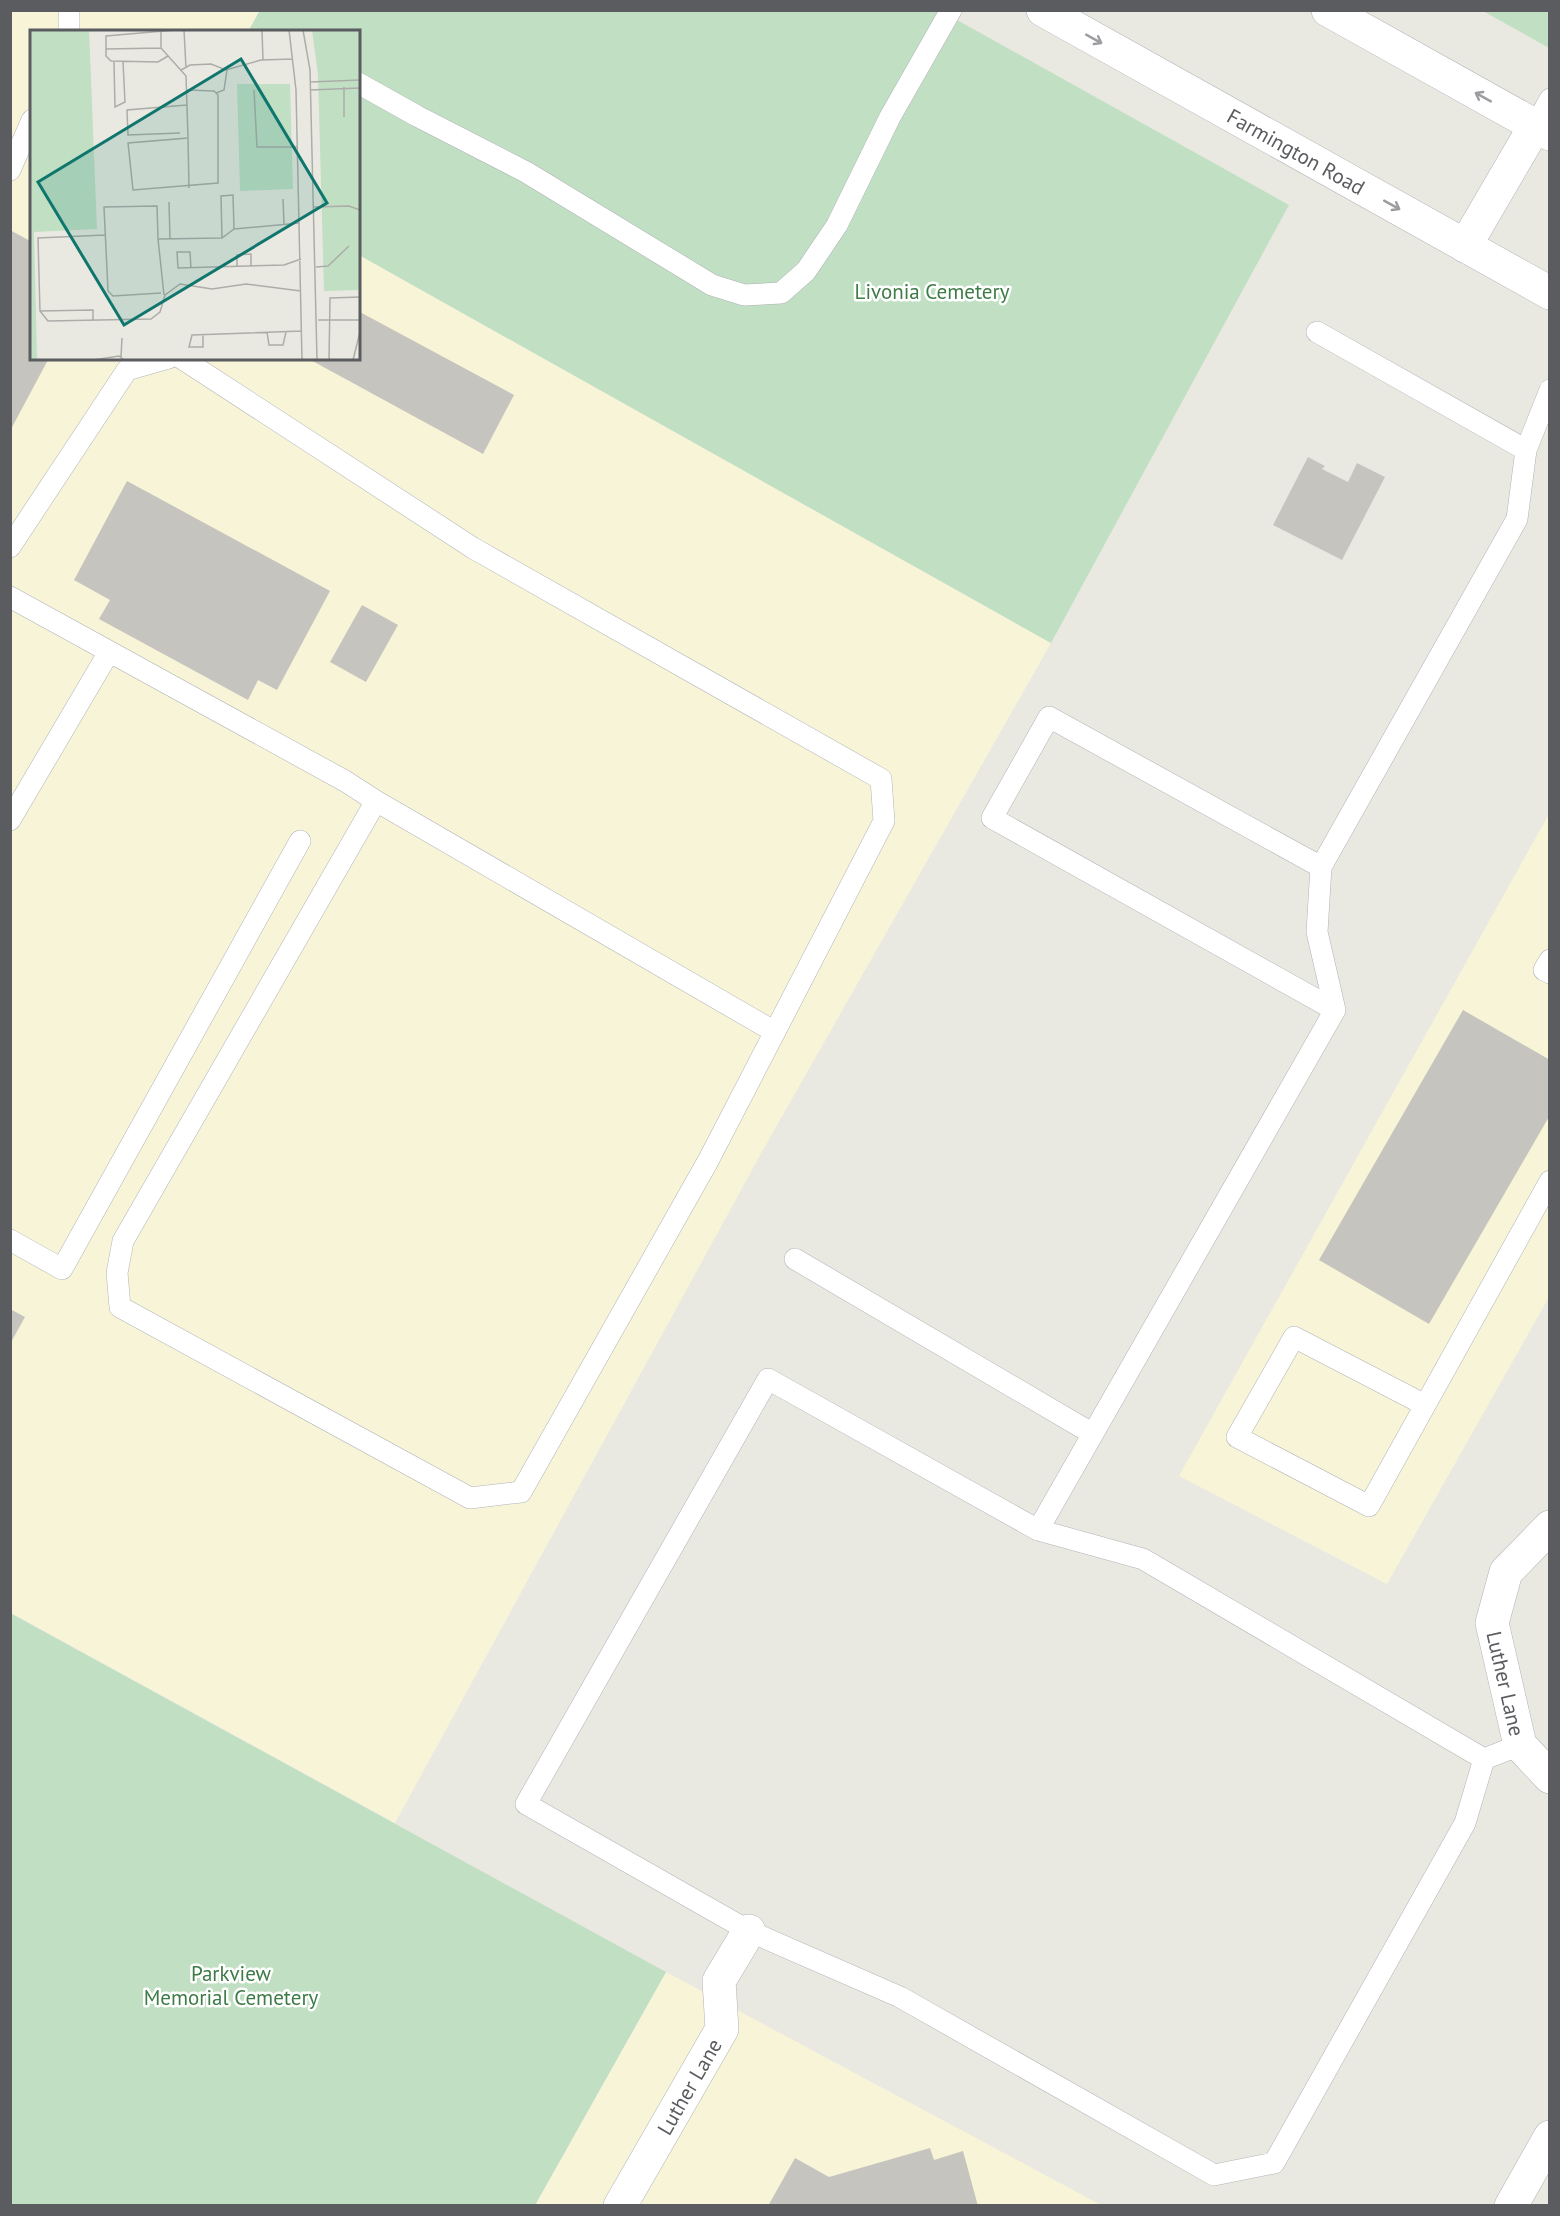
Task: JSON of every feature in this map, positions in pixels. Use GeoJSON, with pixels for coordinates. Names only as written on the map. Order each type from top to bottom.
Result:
{"type":"FeatureCollection","features":[{"type":"Feature","properties":{"kind":"main road","name":"Farmington Road"},"geometry":{"type":"LineString","coordinates":[[1042,10],[1550,293]]}},
{"type":"Feature","properties":{"kind":"main road"},"geometry":{"type":"LineString","coordinates":[[1328,10],[1544,120],[1465,246]]}},
{"type":"Feature","properties":{"kind":"main road","name":"Luther Lane"},"geometry":{"type":"LineString","coordinates":[[1550,1527],[1506,1572],[1492,1623],[1520,1745],[1550,1778]]}},
{"type":"Feature","properties":{"kind":"main road","name":"Luther Lane"},"geometry":{"type":"LineString","coordinates":[[620,2205],[722,2029],[719,1981],[749,1931]]}},
{"type":"Feature","properties":{"kind":"main road"},"geometry":{"type":"LineString","coordinates":[[1511,2205],[1550,2137]]}},
{"type":"Feature","properties":{"kind":"lane"},"geometry":{"type":"LineString","coordinates":[[69,10],[69,30]]}},
{"type":"Feature","properties":{"kind":"lane"},"geometry":{"type":"LineString","coordinates":[[360,84],[526,172],[712,285],[744,295],[781,293],[806,271],[837,225],[890,117],[951,10]]}},
{"type":"Feature","properties":{"kind":"lane"},"geometry":{"type":"LineString","coordinates":[[19,168],[30,127]]}},
{"type":"Feature","properties":{"kind":"lane"},"geometry":{"type":"LineString","coordinates":[[1317,332],[1526,450]]}},
{"type":"Feature","properties":{"kind":"lane"},"geometry":{"type":"LineString","coordinates":[[10,547],[127,370],[156,360]]}},
{"type":"Feature","properties":{"kind":"lane"},"geometry":{"type":"LineString","coordinates":[[184,360],[473,548],[881,778],[884,821],[708,1161],[521,1492],[470,1498],[120,1307],[117,1273],[123,1241],[376,801]]}},
{"type":"Feature","properties":{"kind":"lane"},"geometry":{"type":"LineString","coordinates":[[1038,1530],[1335,1010],[1317,932],[1321,867],[1517,519],[1526,450],[1550,390]]}},
{"type":"Feature","properties":{"kind":"lane"},"geometry":{"type":"LineString","coordinates":[[10,597],[332,773],[376,801],[776,1032]]}},
{"type":"Feature","properties":{"kind":"lane"},"geometry":{"type":"LineString","coordinates":[[10,820],[110,652]]}},
{"type":"Feature","properties":{"kind":"lane"},"geometry":{"type":"LineString","coordinates":[[1321,867],[1049,717],[992,818],[1335,1010]]}},
{"type":"Feature","properties":{"kind":"lane"},"geometry":{"type":"LineString","coordinates":[[10,1240],[62,1269],[300,841]]}},
{"type":"Feature","properties":{"kind":"lane"},"geometry":{"type":"LineString","coordinates":[[1550,960],[1544,970],[1550,973]]}},
{"type":"Feature","properties":{"kind":"lane"},"geometry":{"type":"LineString","coordinates":[[1425,1405],[1294,1338],[1237,1437],[1369,1506],[1550,1181]]}},
{"type":"Feature","properties":{"kind":"lane"},"geometry":{"type":"LineString","coordinates":[[795,1259],[1094,1434]]}},
{"type":"Feature","properties":{"kind":"lane"},"geometry":{"type":"LineString","coordinates":[[768,1379],[1038,1530],[1143,1559],[1484,1759],[1465,1822],[1274,2163],[1214,2175],[900,1997],[749,1931],[526,1804],[768,1379]]}},
{"type":"Feature","properties":{"kind":"lane"},"geometry":{"type":"LineString","coordinates":[[1484,1759],[1520,1745]]}},
{"type":"Feature","properties":{"kind":"shaded area"},"geometry":{"type":"Polygon","coordinates":[[[11,11],[260,11],[249,30],[30,30],[30,360],[360,360],[360,256],[1051,643],[764,1148],[395,1823],[11,1613],[11,11]]]}},
{"type":"Feature","properties":{"kind":"shaded area"},"geometry":{"type":"Polygon","coordinates":[[[1549,814],[1549,1297],[1387,1584],[1179,1476],[1549,814]]]}},
{"type":"Feature","properties":{"kind":"shaded area"},"geometry":{"type":"Polygon","coordinates":[[[666,1972],[1101,2205],[535,2206],[666,1972]]]}},
{"type":"Feature","properties":{"kind":"green space","name":"Livonia Cemetery"},"geometry":{"type":"Polygon","coordinates":[[[260,10],[941,11],[1289,205],[1051,643],[360,256],[360,30],[249,30],[260,10]]]}},
{"type":"Feature","properties":{"kind":"green space"},"geometry":{"type":"Polygon","coordinates":[[[1483,11],[1549,11],[1549,48],[1483,11]]]}},
{"type":"Feature","properties":{"kind":"green space","name":"Parkview Memorial Cemetery"},"geometry":{"type":"Polygon","coordinates":[[[10,1613],[666,1972],[535,2205],[11,2205],[10,1613]]]}},
{"type":"Feature","properties":{"kind":"building"},"geometry":{"type":"Polygon","coordinates":[[[10,230],[30,241],[30,360],[48,360],[10,431],[10,230]]]}},
{"type":"Feature","properties":{"kind":"building"},"geometry":{"type":"Polygon","coordinates":[[[360,312],[514,395],[483,454],[311,360],[360,360],[360,312]]]}},
{"type":"Feature","properties":{"kind":"building"},"geometry":{"type":"Polygon","coordinates":[[[1308,457],[1325,466],[1322,469],[1348,482],[1357,463],[1385,477],[1342,560],[1273,525],[1308,457]]]}},
{"type":"Feature","properties":{"kind":"building"},"geometry":{"type":"Polygon","coordinates":[[[127,481],[330,591],[277,690],[258,680],[248,700],[99,619],[110,600],[74,580],[127,481]]]}},
{"type":"Feature","properties":{"kind":"building"},"geometry":{"type":"Polygon","coordinates":[[[362,605],[398,625],[366,682],[330,662],[362,605]]]}},
{"type":"Feature","properties":{"kind":"building"},"geometry":{"type":"Polygon","coordinates":[[[1463,1010],[1550,1060],[1550,1115],[1429,1324],[1319,1260],[1463,1010]]]}},
{"type":"Feature","properties":{"kind":"building"},"geometry":{"type":"Polygon","coordinates":[[[10,1309],[25,1317],[10,1344],[10,1309]]]}},
{"type":"Feature","properties":{"kind":"building"},"geometry":{"type":"Polygon","coordinates":[[[930,2148],[934,2160],[963,2151],[978,2206],[768,2206],[795,2158],[829,2177],[930,2148]]]}}]}
